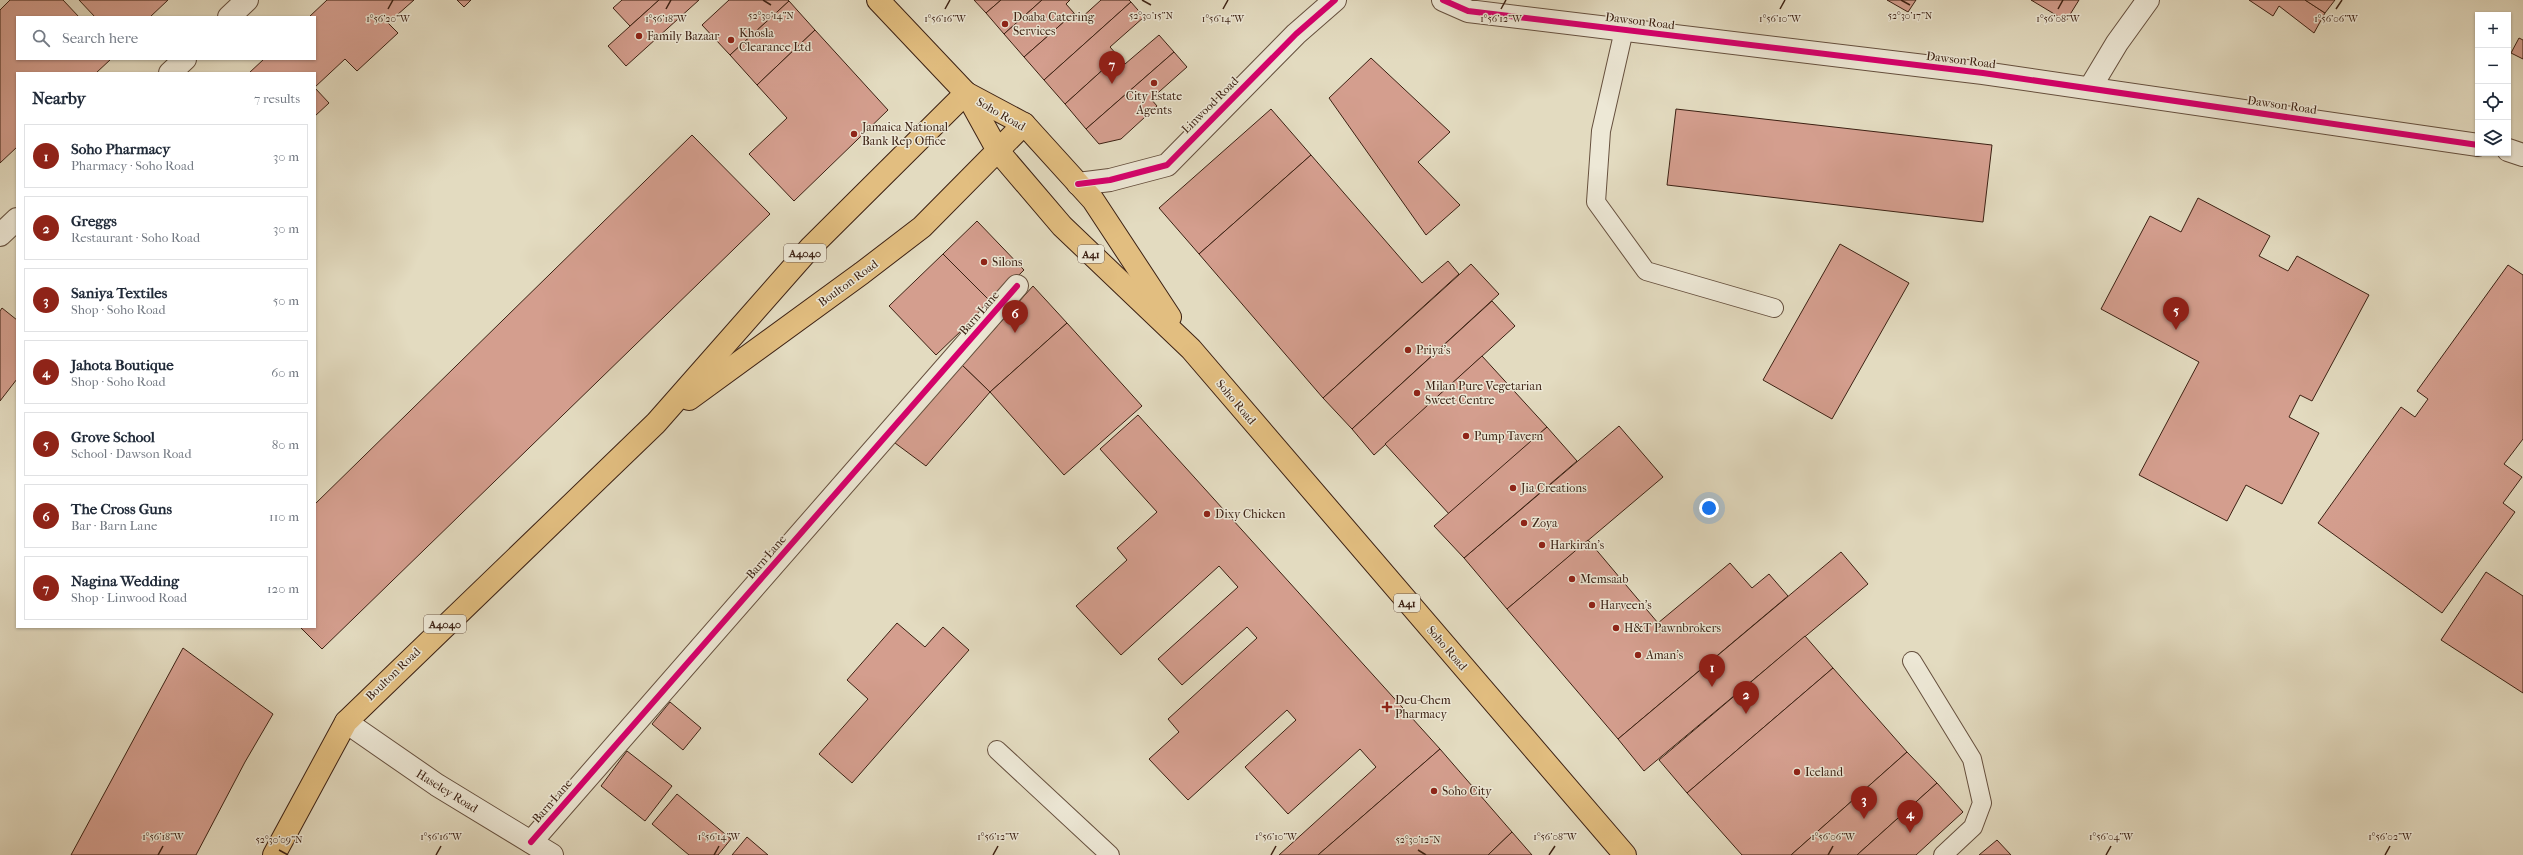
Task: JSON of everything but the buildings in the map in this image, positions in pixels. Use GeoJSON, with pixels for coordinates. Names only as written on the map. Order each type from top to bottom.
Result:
{"type":"FeatureCollection","features":[{"type":"Feature","properties":{"kind":"main road","name":"Soho Road"},"geometry":{"type":"LineString","coordinates":[[878,0],[966,93],[998,151],[1062,226],[1192,349],[1625,855]]}},
{"type":"Feature","properties":{"kind":"main road","name":"Soho Road"},"geometry":{"type":"LineString","coordinates":[[966,93],[1024,124],[1093,200],[1192,349]]}},
{"type":"Feature","properties":{"kind":"main road","name":"Boulton Road"},"geometry":{"type":"LineString","coordinates":[[274,855],[346,722],[656,423],[811,246],[966,93]]}},
{"type":"Feature","properties":{"kind":"main road","name":"Boulton Road"},"geometry":{"type":"LineString","coordinates":[[656,423],[862,273],[922,227],[1024,124]]}},
{"type":"Feature","properties":{"kind":"street"},"geometry":{"type":"LineString","coordinates":[[230,16],[247,0]]}},
{"type":"Feature","properties":{"kind":"street","name":"Linwood Road"},"geometry":{"type":"LineString","coordinates":[[1078,184],[1110,180],[1167,165],[1296,34],[1335,0]]}},
{"type":"Feature","properties":{"kind":"street","name":"Dawson Road"},"geometry":{"type":"LineString","coordinates":[[1443,0],[1468,11],[1983,73],[2475,145]]}},
{"type":"Feature","properties":{"kind":"street"},"geometry":{"type":"LineString","coordinates":[[2090,88],[2117,43],[2148,0]]}},
{"type":"Feature","properties":{"kind":"street"},"geometry":{"type":"LineString","coordinates":[[171,72],[184,60]]}},
{"type":"Feature","properties":{"kind":"street"},"geometry":{"type":"LineString","coordinates":[[2511,151],[2523,155]]}},
{"type":"Feature","properties":{"kind":"street"},"geometry":{"type":"LineString","coordinates":[[0,235],[16,220]]}},
{"type":"Feature","properties":{"kind":"street","name":"Barn Lane"},"geometry":{"type":"LineString","coordinates":[[531,842],[1017,286]]}},
{"type":"Feature","properties":{"kind":"street","name":"Haseley Road"},"geometry":{"type":"LineString","coordinates":[[346,722],[437,785],[552,855]]}},
{"type":"Feature","properties":{"kind":"lane"},"geometry":{"type":"LineString","coordinates":[[1624,30],[1601,131],[1596,202],[1646,271],[1774,308]]}},
{"type":"Feature","properties":{"kind":"lane"},"geometry":{"type":"LineString","coordinates":[[1912,661],[1972,759],[1982,803],[1973,827],[1943,855]]}},
{"type":"Feature","properties":{"kind":"lane"},"geometry":{"type":"LineString","coordinates":[[997,750],[1110,855]]}},
{"type":"Feature","properties":{"kind":"cycle path"},"geometry":{"type":"LineString","coordinates":[[1078,184],[1110,180],[1167,165],[1296,34],[1335,0]]}},
{"type":"Feature","properties":{"kind":"cycle path"},"geometry":{"type":"LineString","coordinates":[[1443,0],[1468,11],[1983,73],[2475,145]]}},
{"type":"Feature","properties":{"kind":"cycle path"},"geometry":{"type":"LineString","coordinates":[[531,842],[1017,286]]}},
{"type":"Feature","properties":{"kind":"place","name":"Doaba Catering Services"},"geometry":{"type":"Point","coordinates":[1005,24]}},
{"type":"Feature","properties":{"kind":"place","name":"Family Bazaar"},"geometry":{"type":"Point","coordinates":[639,36]}},
{"type":"Feature","properties":{"kind":"place","name":"Khosla Clearance Ltd"},"geometry":{"type":"Point","coordinates":[731,40]}},
{"type":"Feature","properties":{"kind":"place","name":"City Estate Agents"},"geometry":{"type":"Point","coordinates":[1154,83]}},
{"type":"Feature","properties":{"kind":"place","name":"Nagina Wedding"},"geometry":{"type":"Point","coordinates":[1112,84]}},
{"type":"Feature","properties":{"kind":"place","name":"Jamaica National Bank Rep Office"},"geometry":{"type":"Point","coordinates":[854,134]}},
{"type":"Feature","properties":{"kind":"place","name":"Silons"},"geometry":{"type":"Point","coordinates":[984,262]}},
{"type":"Feature","properties":{"kind":"place","name":"Grove School"},"geometry":{"type":"Point","coordinates":[2176,330]}},
{"type":"Feature","properties":{"kind":"place","name":"The Cross Guns"},"geometry":{"type":"Point","coordinates":[1015,333]}},
{"type":"Feature","properties":{"kind":"place","name":"Priya's"},"geometry":{"type":"Point","coordinates":[1408,350]}},
{"type":"Feature","properties":{"kind":"place","name":"Milan Pure Vegetarian Sweet Centre"},"geometry":{"type":"Point","coordinates":[1417,393]}},
{"type":"Feature","properties":{"kind":"place","name":"Pump Tavern"},"geometry":{"type":"Point","coordinates":[1466,436]}},
{"type":"Feature","properties":{"kind":"place","name":"Jia Creations"},"geometry":{"type":"Point","coordinates":[1513,488]}},
{"type":"Feature","properties":{"kind":"place","name":"Dixy Chicken"},"geometry":{"type":"Point","coordinates":[1207,514]}},
{"type":"Feature","properties":{"kind":"place","name":"Zoya"},"geometry":{"type":"Point","coordinates":[1524,523]}},
{"type":"Feature","properties":{"kind":"place","name":"Harkiran's"},"geometry":{"type":"Point","coordinates":[1542,545]}},
{"type":"Feature","properties":{"kind":"place","name":"Memsaab"},"geometry":{"type":"Point","coordinates":[1572,579]}},
{"type":"Feature","properties":{"kind":"place","name":"Harveen's"},"geometry":{"type":"Point","coordinates":[1592,605]}},
{"type":"Feature","properties":{"kind":"place","name":"H&T Pawnbrokers"},"geometry":{"type":"Point","coordinates":[1616,628]}},
{"type":"Feature","properties":{"kind":"place","name":"Aman's"},"geometry":{"type":"Point","coordinates":[1638,655]}},
{"type":"Feature","properties":{"kind":"place","name":"Soho Pharmacy"},"geometry":{"type":"Point","coordinates":[1712,687]}},
{"type":"Feature","properties":{"kind":"place","name":"Deu-Chem Pharmacy"},"geometry":{"type":"Point","coordinates":[1387,707]}},
{"type":"Feature","properties":{"kind":"place","name":"Greggs"},"geometry":{"type":"Point","coordinates":[1746,714]}},
{"type":"Feature","properties":{"kind":"place","name":"Iceland"},"geometry":{"type":"Point","coordinates":[1797,772]}},
{"type":"Feature","properties":{"kind":"place","name":"Soho City"},"geometry":{"type":"Point","coordinates":[1434,791]}},
{"type":"Feature","properties":{"kind":"place","name":"Saniya Textiles"},"geometry":{"type":"Point","coordinates":[1864,819]}},
{"type":"Feature","properties":{"kind":"place","name":"Jahota Boutique"},"geometry":{"type":"Point","coordinates":[1910,833]}}]}
